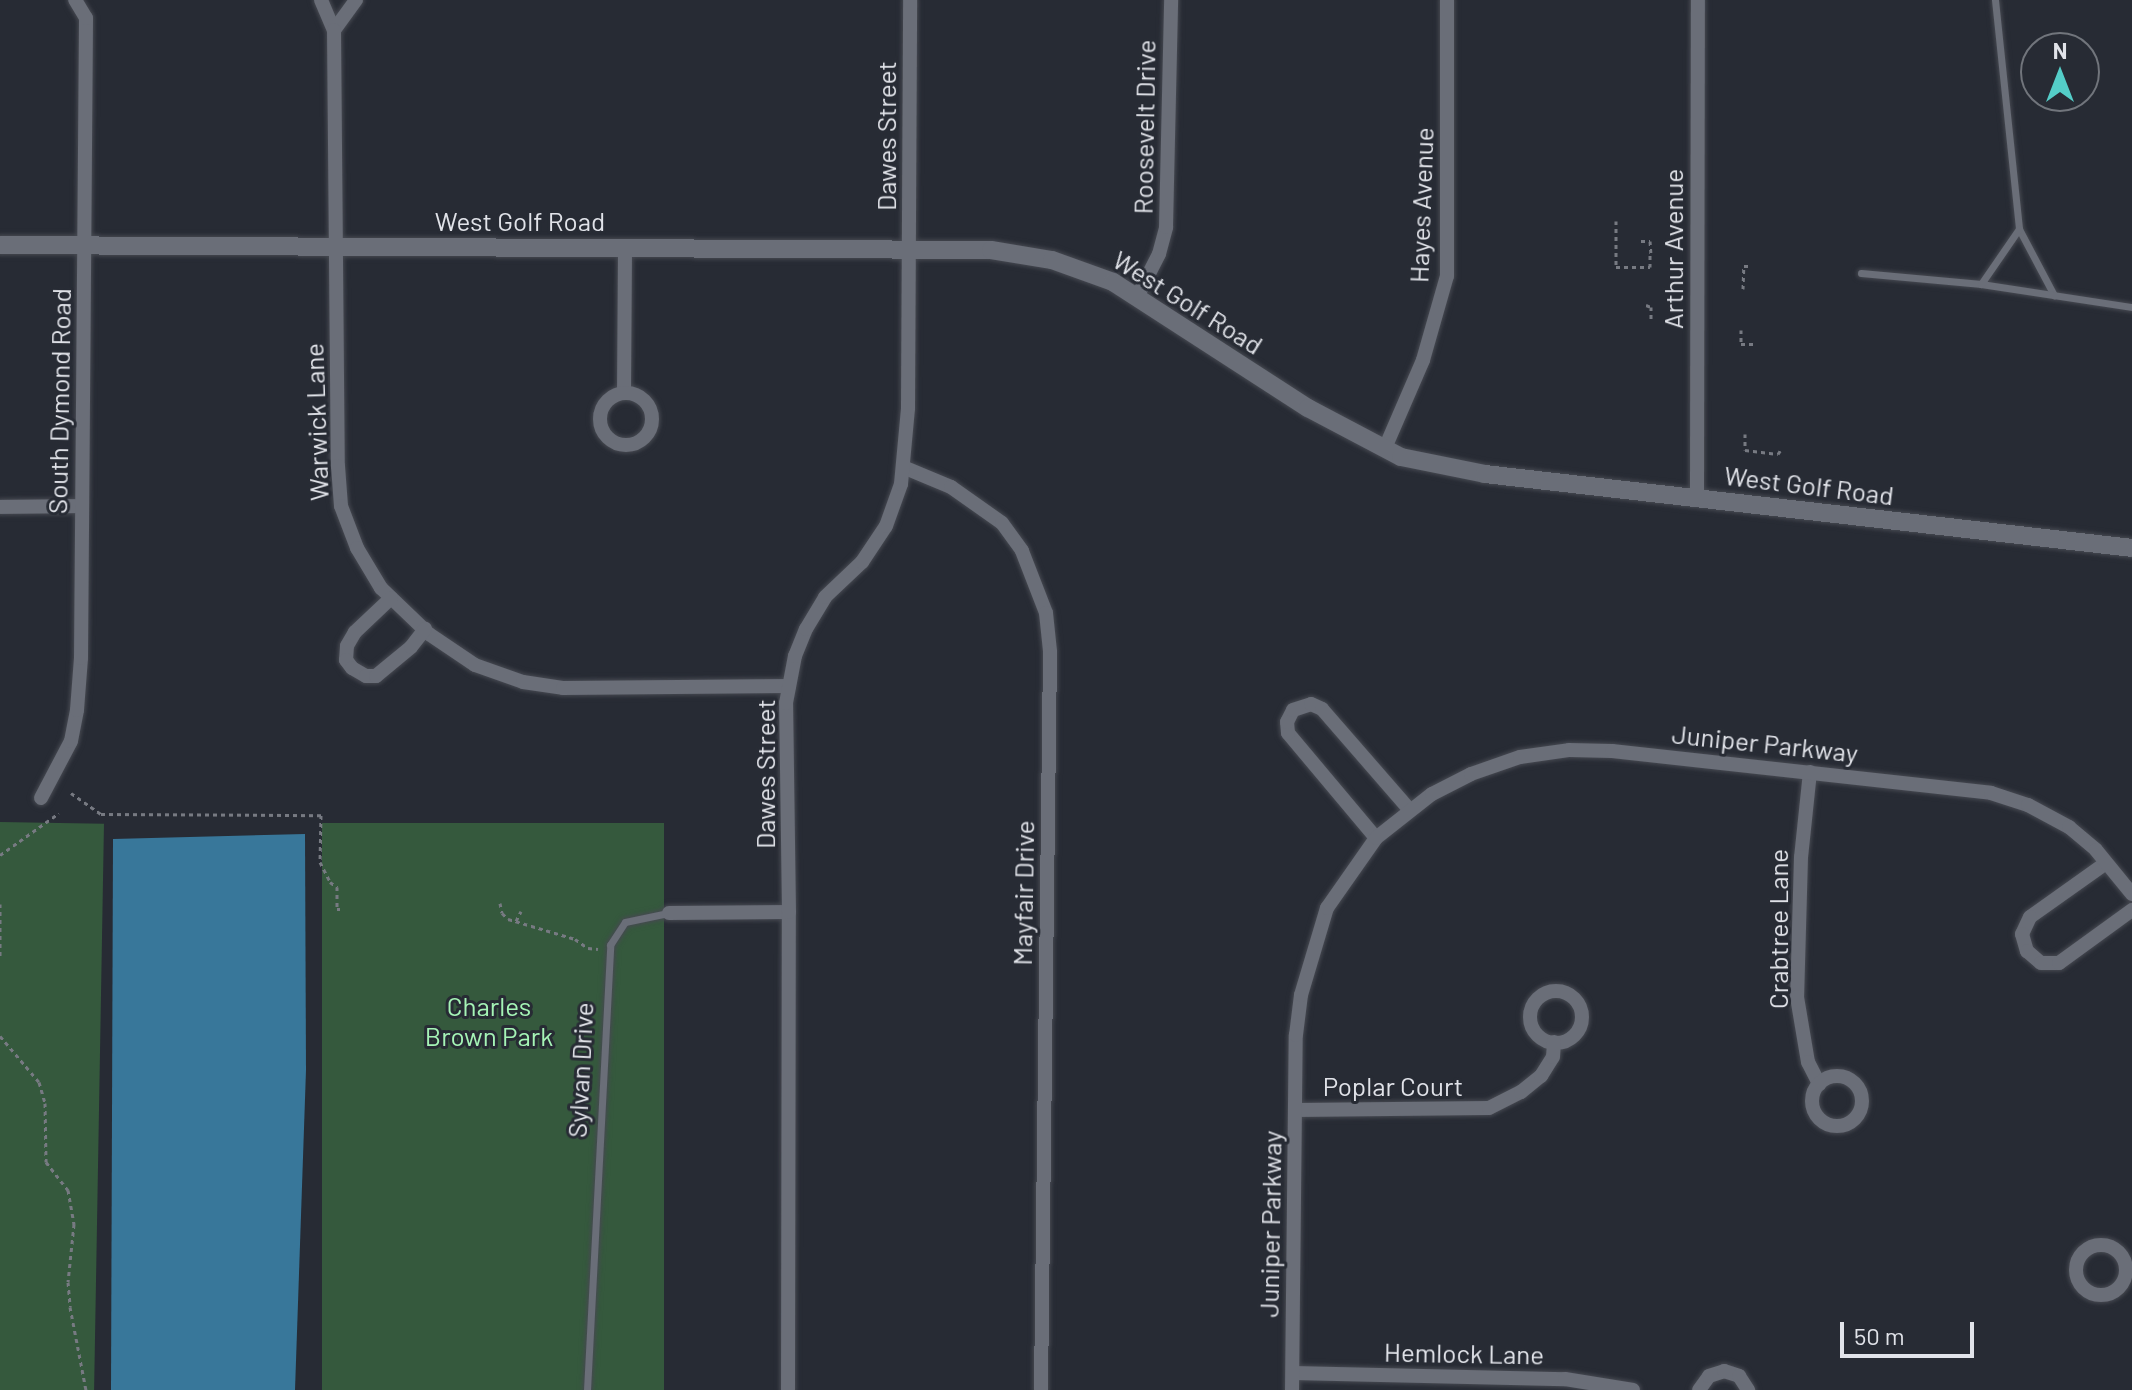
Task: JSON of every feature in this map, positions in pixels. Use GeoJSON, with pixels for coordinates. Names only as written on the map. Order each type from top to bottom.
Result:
{"type":"FeatureCollection","features":[{"type":"Feature","properties":{"kind":"street","name":"South Dymond Road"},"geometry":{"type":"LineString","coordinates":[[41,798],[71,741],[77,710],[86,18],[75,0]]}},
{"type":"Feature","properties":{"kind":"street"},"geometry":{"type":"LineString","coordinates":[[321,0],[334,30],[355,2]]}},
{"type":"Feature","properties":{"kind":"street","name":"Dawes Street"},"geometry":{"type":"LineString","coordinates":[[788,1390],[786,703],[795,656],[825,597],[862,562],[886,526],[901,484],[908,408],[911,248],[910,0]]}},
{"type":"Feature","properties":{"kind":"street","name":"Roosevelt Drive"},"geometry":{"type":"LineString","coordinates":[[1137,297],[1159,254],[1166,227],[1171,0]]}},
{"type":"Feature","properties":{"kind":"street","name":"Hayes Avenue"},"geometry":{"type":"LineString","coordinates":[[1385,448],[1423,360],[1447,276],[1447,0]]}},
{"type":"Feature","properties":{"kind":"street","name":"Arthur Avenue"},"geometry":{"type":"LineString","coordinates":[[1697,498],[1698,0]]}},
{"type":"Feature","properties":{"kind":"street","name":"Warwick Lane"},"geometry":{"type":"LineString","coordinates":[[334,30],[341,506],[357,548],[381,588],[425,629],[475,665],[523,682],[563,688],[789,686]]}},
{"type":"Feature","properties":{"kind":"street","name":"West Golf Road"},"geometry":{"type":"LineString","coordinates":[[0,245],[85,248],[336,246],[991,250],[1052,260],[1086,270],[1137,297],[1308,408],[1401,457],[1485,474],[2132,548]]}},
{"type":"Feature","properties":{"kind":"street"},"geometry":{"type":"LineString","coordinates":[[624,393],[625,248]]}},
{"type":"Feature","properties":{"kind":"street","name":"Mayfair Drive"},"geometry":{"type":"LineString","coordinates":[[903,467],[951,487],[1002,523],[1022,551],[1046,613],[1050,652],[1041,1390]]}},
{"type":"Feature","properties":{"kind":"street"},"geometry":{"type":"LineString","coordinates":[[0,507],[81,506]]}},
{"type":"Feature","properties":{"kind":"street"},"geometry":{"type":"LineString","coordinates":[[391,598],[355,632],[347,646],[346,660],[352,668],[366,676],[376,676],[411,647],[425,629]]}},
{"type":"Feature","properties":{"kind":"street"},"geometry":{"type":"LineString","coordinates":[[1376,838],[1288,733],[1287,722],[1293,710],[1311,704],[1322,709],[1409,809]]}},
{"type":"Feature","properties":{"kind":"street","name":"Juniper Parkway"},"geometry":{"type":"LineString","coordinates":[[1292,1390],[1296,1035],[1301,995],[1312,948],[1327,908],[1376,838],[1409,809],[1471,774],[1520,757],[1569,750],[1612,751],[1991,793],[2028,805],[2069,827],[2132,894]]}},
{"type":"Feature","properties":{"kind":"street","name":"Crabtree Lane"},"geometry":{"type":"LineString","coordinates":[[1810,772],[1799,881],[1797,997],[1808,1062],[1819,1084]]}},
{"type":"Feature","properties":{"kind":"street"},"geometry":{"type":"LineString","coordinates":[[2106,863],[2030,917],[2022,934],[2027,951],[2041,963],[2059,963],[2132,910]]}},
{"type":"Feature","properties":{"kind":"street"},"geometry":{"type":"LineString","coordinates":[[669,913],[789,912]]}},
{"type":"Feature","properties":{"kind":"street","name":"Poplar Court"},"geometry":{"type":"LineString","coordinates":[[1295,1110],[1489,1108],[1521,1092],[1541,1076],[1553,1057],[1554,1042]]}},
{"type":"Feature","properties":{"kind":"street"},"geometry":{"type":"LineString","coordinates":[[1699,1390],[1709,1376],[1724,1371],[1739,1376],[1748,1390]]}},
{"type":"Feature","properties":{"kind":"street","name":"Hemlock Lane"},"geometry":{"type":"LineString","coordinates":[[1293,1373],[1565,1379],[1633,1390]]}},
{"type":"Feature","properties":{"kind":"lane"},"geometry":{"type":"LineString","coordinates":[[1995,0],[2019,229],[2054,295]]}},
{"type":"Feature","properties":{"kind":"lane"},"geometry":{"type":"LineString","coordinates":[[1981,284],[2019,229]]}},
{"type":"Feature","properties":{"kind":"lane"},"geometry":{"type":"LineString","coordinates":[[1861,273],[1981,284],[2132,307]]}},
{"type":"Feature","properties":{"kind":"lane"},"geometry":{"type":"LineString","coordinates":[[610,949],[625,922],[669,913]]}},
{"type":"Feature","properties":{"kind":"lane","name":"Sylvan Drive"},"geometry":{"type":"LineString","coordinates":[[587,1390],[610,949]]}},
{"type":"Feature","properties":{"kind":"path"},"geometry":{"type":"LineString","coordinates":[[1616,221],[1616,267],[1650,267],[1650,241],[1641,241]]}},
{"type":"Feature","properties":{"kind":"path"},"geometry":{"type":"LineString","coordinates":[[1743,289],[1744,266],[1752,266]]}},
{"type":"Feature","properties":{"kind":"path"},"geometry":{"type":"LineString","coordinates":[[1646,305],[1651,307],[1651,319]]}},
{"type":"Feature","properties":{"kind":"path"},"geometry":{"type":"LineString","coordinates":[[1741,330],[1741,344],[1753,344]]}},
{"type":"Feature","properties":{"kind":"path"},"geometry":{"type":"LineString","coordinates":[[1745,434],[1745,450],[1778,454],[1780,451]]}},
{"type":"Feature","properties":{"kind":"path"},"geometry":{"type":"LineString","coordinates":[[71,793],[101,814],[321,815],[320,862],[330,882],[337,887],[337,909],[340,909]]}},
{"type":"Feature","properties":{"kind":"path"},"geometry":{"type":"LineString","coordinates":[[0,855],[59,813]]}},
{"type":"Feature","properties":{"kind":"path"},"geometry":{"type":"LineString","coordinates":[[500,903],[502,913],[516,921],[575,939],[588,948],[610,949]]}},
{"type":"Feature","properties":{"kind":"path"},"geometry":{"type":"LineString","coordinates":[[0,904],[0,957]]}},
{"type":"Feature","properties":{"kind":"path"},"geometry":{"type":"LineString","coordinates":[[516,921],[521,911]]}},
{"type":"Feature","properties":{"kind":"path"},"geometry":{"type":"LineString","coordinates":[[0,1036],[39,1082],[45,1103],[46,1162],[68,1190],[74,1224],[68,1282],[70,1307],[86,1390]]}},
{"type":"Feature","properties":{"kind":"green space"},"geometry":{"type":"Polygon","coordinates":[[[0,822],[104,824],[94,1390],[0,1390],[0,822]]]}},
{"type":"Feature","properties":{"kind":"green space","name":"Charles Brown Park"},"geometry":{"type":"Polygon","coordinates":[[[322,823],[664,823],[664,1390],[322,1390],[322,823]]]}},
{"type":"Feature","properties":{"kind":"water"},"geometry":{"type":"Polygon","coordinates":[[[305,834],[306,1070],[295,1390],[111,1390],[113,839],[305,834]]]}}]}
